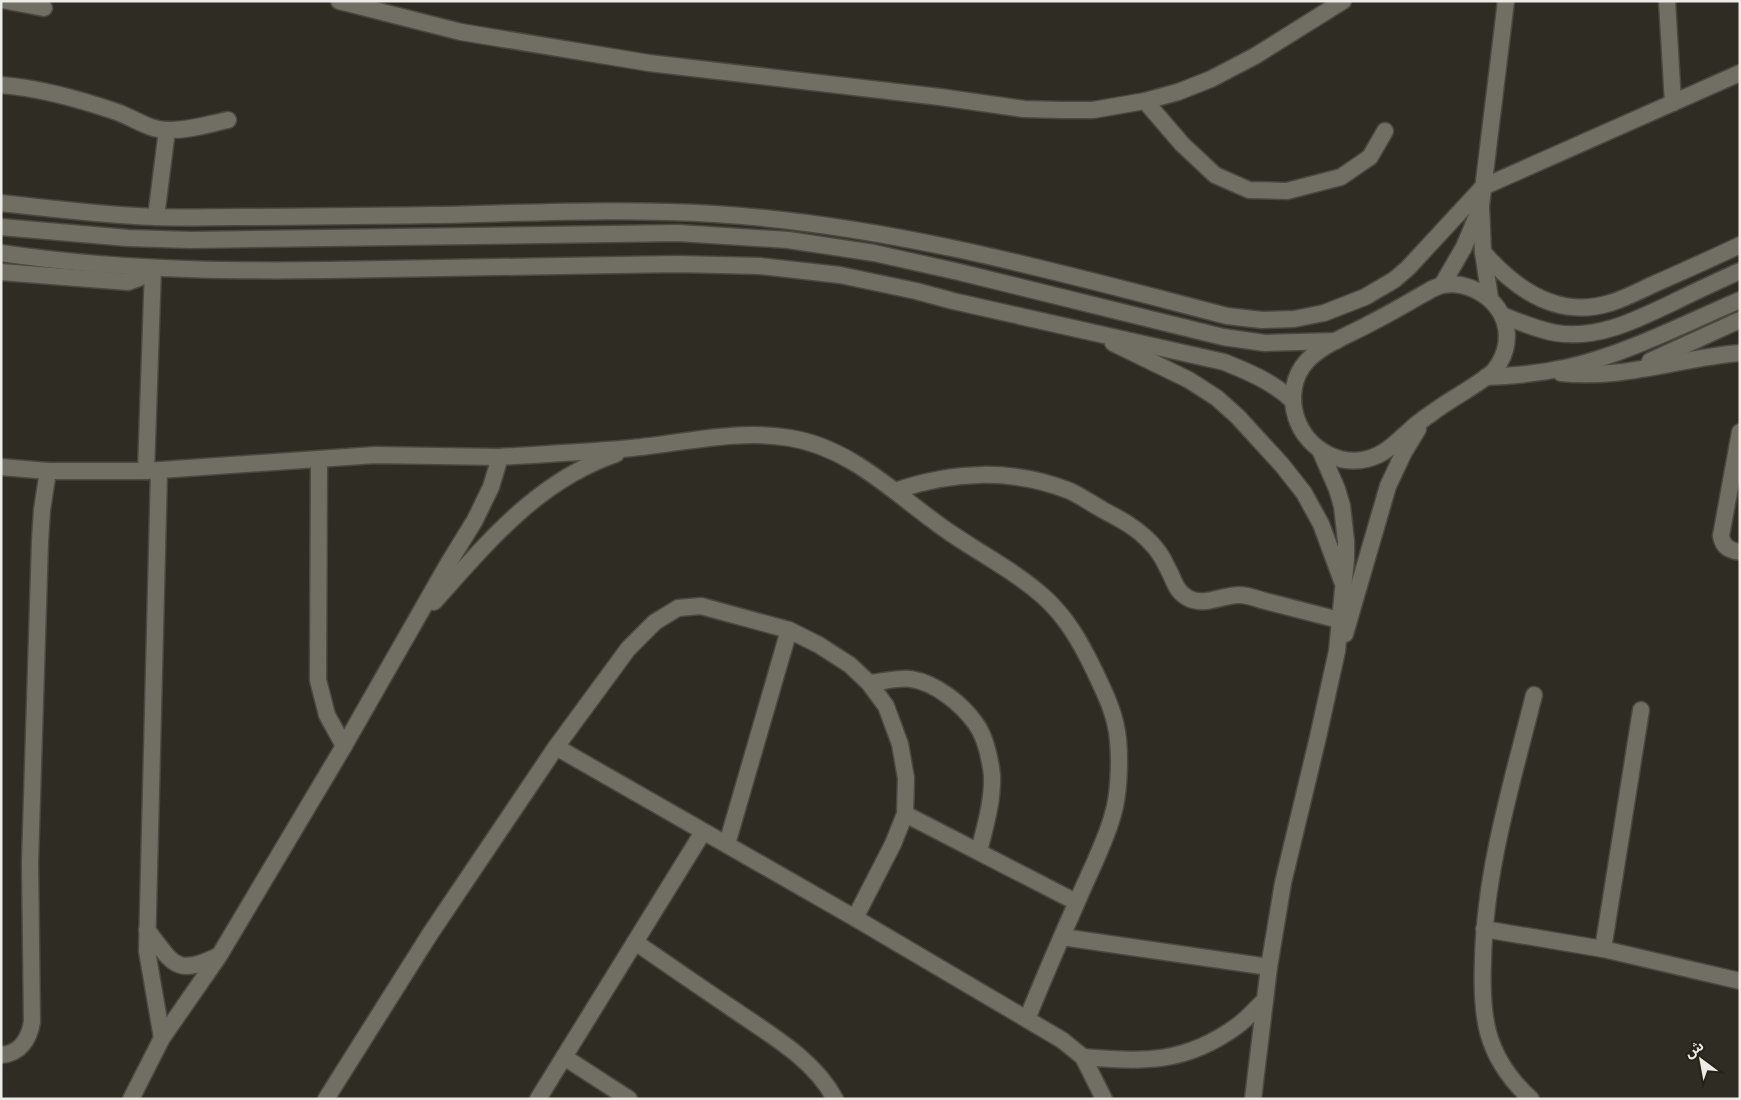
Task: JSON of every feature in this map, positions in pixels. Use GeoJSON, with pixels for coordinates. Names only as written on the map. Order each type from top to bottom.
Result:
{"type":"FeatureCollection","features":[{"type":"Feature","properties":{"kind":"street"},"geometry":{"type":"LineString","coordinates":[[7,1],[44,8]]}},
{"type":"Feature","properties":{"kind":"street"},"geometry":{"type":"LineString","coordinates":[[339,1],[461,32],[649,63],[940,97],[1024,109],[1093,110],[1145,101],[1211,80],[1255,56],[1343,1]]}},
{"type":"Feature","properties":{"kind":"street"},"geometry":{"type":"LineString","coordinates":[[1442,285],[1464,247],[1480,206],[1506,1]]}},
{"type":"Feature","properties":{"kind":"street"},"geometry":{"type":"LineString","coordinates":[[1667,1],[1673,103]]}},
{"type":"Feature","properties":{"kind":"street"},"geometry":{"type":"LineString","coordinates":[[1,203],[70,211],[156,217],[335,217],[607,210],[673,211],[768,218],[828,225],[925,241],[1244,318],[1262,320],[1294,318],[1324,313],[1365,298],[1394,280],[1408,268],[1483,187],[1740,73]]}},
{"type":"Feature","properties":{"kind":"street"},"geometry":{"type":"LineString","coordinates":[[1,85],[35,89],[82,101],[119,112],[150,126],[167,130],[228,120]]}},
{"type":"Feature","properties":{"kind":"street"},"geometry":{"type":"LineString","coordinates":[[1145,101],[1182,144],[1215,175],[1249,190],[1287,191],[1341,177],[1370,157],[1385,131]]}},
{"type":"Feature","properties":{"kind":"street"},"geometry":{"type":"LineString","coordinates":[[156,217],[167,130]]}},
{"type":"Feature","properties":{"kind":"street"},"geometry":{"type":"LineString","coordinates":[[1480,206],[1483,252],[1490,298]]}},
{"type":"Feature","properties":{"kind":"street"},"geometry":{"type":"LineString","coordinates":[[1,227],[109,236],[191,240],[678,233],[752,237],[832,246],[917,262],[1230,339],[1265,343],[1336,341]]}},
{"type":"Feature","properties":{"kind":"street"},"geometry":{"type":"LineString","coordinates":[[1483,252],[1508,278],[1522,288],[1546,301],[1578,308],[1611,303],[1740,246]]}},
{"type":"Feature","properties":{"kind":"street"},"geometry":{"type":"LineString","coordinates":[[1,253],[151,268],[258,271],[677,264],[760,266],[878,282],[1224,362],[1261,378],[1293,400]]}},
{"type":"Feature","properties":{"kind":"street"},"geometry":{"type":"LineString","coordinates":[[2,273],[128,282],[139,278],[151,268]]}},
{"type":"Feature","properties":{"kind":"street"},"geometry":{"type":"LineString","coordinates":[[151,268],[152,471],[146,951],[162,1038]]}},
{"type":"Feature","properties":{"kind":"street"},"geometry":{"type":"LineString","coordinates":[[1502,315],[1557,333],[1588,333],[1616,327],[1641,318],[1740,271]]}},
{"type":"Feature","properties":{"kind":"street"},"geometry":{"type":"LineString","coordinates":[[1453,284],[1473,288],[1490,298],[1502,315],[1507,334],[1501,363],[1486,377],[1430,414],[1387,450],[1368,459],[1347,460],[1336,458],[1320,450],[1306,438],[1294,411],[1293,400],[1296,380],[1307,361],[1315,354],[1442,285],[1453,284]]}},
{"type":"Feature","properties":{"kind":"street"},"geometry":{"type":"LineString","coordinates":[[1486,377],[1546,372],[1571,367],[1619,352],[1740,300]]}},
{"type":"Feature","properties":{"kind":"street"},"geometry":{"type":"LineString","coordinates":[[1611,303],[1616,327]]}},
{"type":"Feature","properties":{"kind":"street"},"geometry":{"type":"LineString","coordinates":[[1202,332],[1209,311]]}},
{"type":"Feature","properties":{"kind":"street"},"geometry":{"type":"LineString","coordinates":[[1626,372],[1740,320]]}},
{"type":"Feature","properties":{"kind":"street"},"geometry":{"type":"LineString","coordinates":[[1084,329],[1189,380],[1210,393],[1228,408],[1282,465],[1304,493],[1321,524],[1343,583]]}},
{"type":"Feature","properties":{"kind":"street"},"geometry":{"type":"LineString","coordinates":[[1546,372],[1589,375],[1626,372],[1708,356],[1740,353]]}},
{"type":"Feature","properties":{"kind":"street"},"geometry":{"type":"LineString","coordinates":[[1337,651],[1344,637],[1388,486],[1404,452],[1430,414]]}},
{"type":"Feature","properties":{"kind":"street"},"geometry":{"type":"LineString","coordinates":[[1740,432],[1721,536],[1728,549],[1740,552]]}},
{"type":"Feature","properties":{"kind":"street"},"geometry":{"type":"LineString","coordinates":[[1,467],[48,470],[152,471],[384,455],[500,457],[632,448],[723,437],[772,436],[791,438],[824,447],[858,466],[895,491],[951,533],[1020,577],[1046,598],[1067,622],[1086,651],[1110,703],[1118,740],[1118,788],[1114,813],[1027,1018]]}},
{"type":"Feature","properties":{"kind":"street"},"geometry":{"type":"LineString","coordinates":[[415,624],[497,531],[532,500],[591,464],[632,448]]}},
{"type":"Feature","properties":{"kind":"street"},"geometry":{"type":"LineString","coordinates":[[1253,1099],[1268,967],[1283,883],[1337,651],[1346,541],[1342,506],[1337,489],[1320,450]]}},
{"type":"Feature","properties":{"kind":"street"},"geometry":{"type":"LineString","coordinates":[[131,1099],[162,1038],[219,956],[475,520],[491,487],[500,457]]}},
{"type":"Feature","properties":{"kind":"street"},"geometry":{"type":"LineString","coordinates":[[318,459],[318,680],[327,715],[344,746]]}},
{"type":"Feature","properties":{"kind":"street"},"geometry":{"type":"LineString","coordinates":[[1,1055],[16,1051],[24,1043],[30,1033],[32,1022],[30,862],[40,541],[48,470]]}},
{"type":"Feature","properties":{"kind":"street"},"geometry":{"type":"LineString","coordinates":[[895,491],[930,480],[969,475],[1011,476],[1051,485],[1071,492],[1123,521],[1142,534],[1160,555],[1168,568],[1175,586],[1187,597],[1200,602],[1207,602],[1231,595],[1248,596],[1339,620]]}},
{"type":"Feature","properties":{"kind":"street"},"geometry":{"type":"LineString","coordinates":[[326,1099],[430,934],[556,747],[628,649],[655,622],[678,608],[701,606],[789,630],[819,644],[850,665],[869,683],[886,706],[900,744],[906,778],[904,814],[893,844],[855,918]]}},
{"type":"Feature","properties":{"kind":"street"},"geometry":{"type":"LineString","coordinates":[[727,844],[789,630]]}},
{"type":"Feature","properties":{"kind":"street"},"geometry":{"type":"LineString","coordinates":[[869,683],[910,679],[926,684],[942,692],[963,709],[977,725],[986,745],[992,775],[991,799],[979,851]]}},
{"type":"Feature","properties":{"kind":"street"},"geometry":{"type":"LineString","coordinates":[[1530,1099],[1517,1086],[1502,1066],[1488,1033],[1482,994],[1484,929],[1495,849],[1534,695]]}},
{"type":"Feature","properties":{"kind":"street"},"geometry":{"type":"LineString","coordinates":[[1603,949],[1641,710]]}},
{"type":"Feature","properties":{"kind":"street"},"geometry":{"type":"LineString","coordinates":[[556,747],[1027,1018],[1083,1057],[1104,1099]]}},
{"type":"Feature","properties":{"kind":"street"},"geometry":{"type":"LineString","coordinates":[[904,814],[1076,902]]}},
{"type":"Feature","properties":{"kind":"street"},"geometry":{"type":"LineString","coordinates":[[538,1099],[703,832]]}},
{"type":"Feature","properties":{"kind":"street"},"geometry":{"type":"LineString","coordinates":[[1484,929],[1603,949],[1740,981]]}},
{"type":"Feature","properties":{"kind":"street"},"geometry":{"type":"LineString","coordinates":[[146,930],[172,961],[181,966],[193,966],[219,956]]}},
{"type":"Feature","properties":{"kind":"street"},"geometry":{"type":"LineString","coordinates":[[1062,937],[1268,967]]}},
{"type":"Feature","properties":{"kind":"street"},"geometry":{"type":"LineString","coordinates":[[635,942],[774,1037],[810,1066],[830,1089],[835,1099]]}},
{"type":"Feature","properties":{"kind":"street"},"geometry":{"type":"LineString","coordinates":[[1083,1057],[1135,1060],[1188,1053],[1238,1026],[1265,1000]]}},
{"type":"Feature","properties":{"kind":"street"},"geometry":{"type":"LineString","coordinates":[[564,1057],[629,1099]]}}]}
